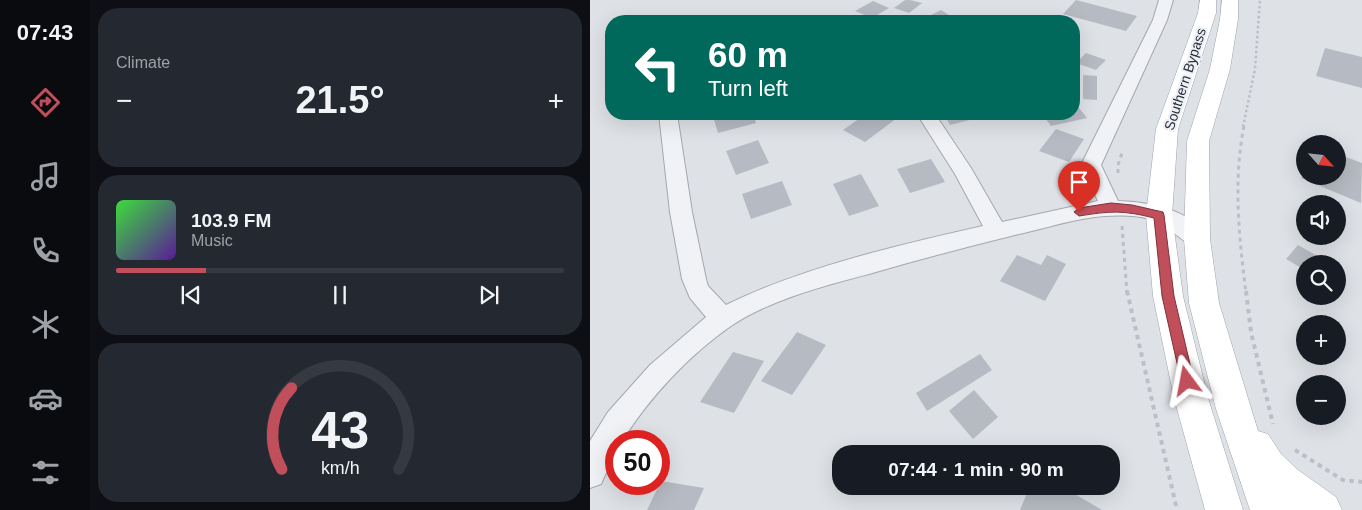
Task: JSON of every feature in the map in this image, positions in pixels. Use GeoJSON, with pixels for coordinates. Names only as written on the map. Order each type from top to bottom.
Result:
{"type":"FeatureCollection","features":[{"type":"Feature","properties":{"kind":"main road","name":"Southern Bypass"},"geometry":{"type":"LineString","coordinates":[[1208,0],[1207,13],[1167,129],[1159,215],[1168,296],[1191,398],[1224,510]]}},
{"type":"Feature","properties":{"kind":"main road","name":"Southern Bypass"},"geometry":{"type":"LineString","coordinates":[[1230,0],[1229,19],[1220,69],[1198,141],[1197,240],[1204,303],[1233,409],[1269,510]]}},
{"type":"Feature","properties":{"kind":"main road"},"geometry":{"type":"LineString","coordinates":[[1233,409],[1264,464],[1300,496],[1324,510]]}},
{"type":"Feature","properties":{"kind":"street"},"geometry":{"type":"LineString","coordinates":[[1111,207],[1091,165],[1160,20],[1166,0]]}},
{"type":"Feature","properties":{"kind":"street"},"geometry":{"type":"LineString","coordinates":[[669,120],[681,212],[694,279],[698,291],[723,318]]}},
{"type":"Feature","properties":{"kind":"street"},"geometry":{"type":"LineString","coordinates":[[930,120],[964,173],[996,231]]}},
{"type":"Feature","properties":{"kind":"street"},"geometry":{"type":"LineString","coordinates":[[590,473],[607,439],[630,407],[674,360],[723,318],[766,297],[833,274],[996,231],[1111,207],[1159,215],[1178,222],[1197,240]]}},
{"type":"Feature","properties":{"kind":"path"},"geometry":{"type":"LineString","coordinates":[[1260,0],[1255,69],[1238,153],[1240,244],[1251,332],[1274,428]]}},
{"type":"Feature","properties":{"kind":"path"},"geometry":{"type":"LineString","coordinates":[[1293,448],[1343,480],[1362,482]]}},
{"type":"Feature","properties":{"kind":"building"},"geometry":{"type":"Polygon","coordinates":[[[905,0],[922,3],[909,13],[894,8],[905,0]]]}},
{"type":"Feature","properties":{"kind":"building"},"geometry":{"type":"Polygon","coordinates":[[[1076,0],[1137,16],[1126,31],[1080,19],[1080,15],[1063,14],[1076,0]]]}},
{"type":"Feature","properties":{"kind":"building"},"geometry":{"type":"Polygon","coordinates":[[[873,1],[889,8],[877,15],[865,15],[855,11],[873,1]]]}},
{"type":"Feature","properties":{"kind":"building"},"geometry":{"type":"Polygon","coordinates":[[[941,10],[949,15],[931,15],[941,10]]]}},
{"type":"Feature","properties":{"kind":"building"},"geometry":{"type":"Polygon","coordinates":[[[1325,48],[1362,57],[1362,88],[1316,76],[1325,48]]]}},
{"type":"Feature","properties":{"kind":"building"},"geometry":{"type":"Polygon","coordinates":[[[1086,53],[1106,60],[1096,70],[1080,64],[1080,59],[1086,53]]]}},
{"type":"Feature","properties":{"kind":"building"},"geometry":{"type":"Polygon","coordinates":[[[1083,75],[1097,76],[1097,100],[1083,99],[1083,75]]]}},
{"type":"Feature","properties":{"kind":"building"},"geometry":{"type":"Polygon","coordinates":[[[1080,109],[1087,118],[1080,120],[1080,109]]]}},
{"type":"Feature","properties":{"kind":"building"},"geometry":{"type":"Polygon","coordinates":[[[714,120],[755,120],[756,123],[718,133],[714,120]]]}},
{"type":"Feature","properties":{"kind":"building"},"geometry":{"type":"Polygon","coordinates":[[[857,120],[894,120],[865,142],[843,130],[857,120]]]}},
{"type":"Feature","properties":{"kind":"building"},"geometry":{"type":"Polygon","coordinates":[[[947,120],[970,120],[950,125],[947,120]]]}},
{"type":"Feature","properties":{"kind":"building"},"geometry":{"type":"Polygon","coordinates":[[[1046,120],[1078,120],[1051,126],[1046,120]]]}},
{"type":"Feature","properties":{"kind":"building"},"geometry":{"type":"Polygon","coordinates":[[[1056,129],[1084,139],[1069,162],[1039,151],[1056,129]]]}},
{"type":"Feature","properties":{"kind":"building"},"geometry":{"type":"Polygon","coordinates":[[[758,140],[769,163],[736,175],[726,151],[758,140]]]}},
{"type":"Feature","properties":{"kind":"building"},"geometry":{"type":"Polygon","coordinates":[[[1346,157],[1362,163],[1361,203],[1346,197],[1346,195],[1318,185],[1346,185],[1346,157]]]}},
{"type":"Feature","properties":{"kind":"building"},"geometry":{"type":"Polygon","coordinates":[[[931,159],[945,182],[910,193],[897,169],[931,159]]]}},
{"type":"Feature","properties":{"kind":"building"},"geometry":{"type":"Polygon","coordinates":[[[861,174],[879,206],[849,216],[833,184],[861,174]]]}},
{"type":"Feature","properties":{"kind":"building"},"geometry":{"type":"Polygon","coordinates":[[[782,181],[792,205],[751,219],[742,194],[782,181]]]}},
{"type":"Feature","properties":{"kind":"building"},"geometry":{"type":"Polygon","coordinates":[[[1298,245],[1316,255],[1296,255],[1296,265],[1286,259],[1298,245]]]}},
{"type":"Feature","properties":{"kind":"building"},"geometry":{"type":"Polygon","coordinates":[[[1017,255],[1041,265],[1047,255],[1066,264],[1045,301],[1000,281],[1017,255]]]}},
{"type":"Feature","properties":{"kind":"building"},"geometry":{"type":"Polygon","coordinates":[[[797,332],[826,345],[792,395],[761,381],[797,332]]]}},
{"type":"Feature","properties":{"kind":"building"},"geometry":{"type":"Polygon","coordinates":[[[733,352],[764,361],[734,413],[700,402],[733,352]]]}},
{"type":"Feature","properties":{"kind":"building"},"geometry":{"type":"Polygon","coordinates":[[[980,354],[992,370],[927,411],[916,393],[980,354]]]}},
{"type":"Feature","properties":{"kind":"building"},"geometry":{"type":"Polygon","coordinates":[[[974,390],[998,417],[973,439],[949,411],[974,390]]]}},
{"type":"Feature","properties":{"kind":"building"},"geometry":{"type":"Polygon","coordinates":[[[670,482],[704,488],[694,510],[647,510],[654,495],[670,495],[670,482]]]}},
{"type":"Feature","properties":{"kind":"building"},"geometry":{"type":"Polygon","coordinates":[[[1026,495],[1076,495],[1102,510],[1020,510],[1026,495]]]}},
{"type":"Feature","properties":{"kind":"route"},"geometry":{"type":"LineString","coordinates":[[1079,212],[1111,207],[1159,215],[1168,296],[1187,381]]}}]}
